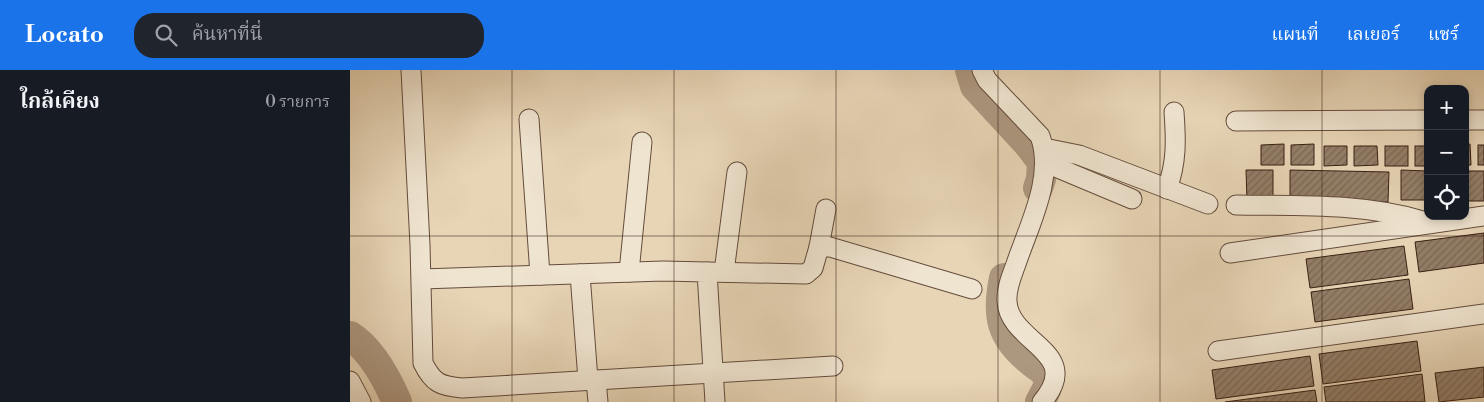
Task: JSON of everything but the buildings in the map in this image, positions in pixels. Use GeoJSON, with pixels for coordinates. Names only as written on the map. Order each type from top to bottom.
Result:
{"type":"FeatureCollection","features":[{"type":"Feature","properties":{"kind":"street"},"geometry":{"type":"LineString","coordinates":[[411,70],[422,280],[423,363],[430,377],[445,386],[462,388],[833,366]]}},
{"type":"Feature","properties":{"kind":"street"},"geometry":{"type":"LineString","coordinates":[[982,70],[987,80],[1040,136],[1045,155],[1045,177],[1010,279],[1007,302],[1014,322],[1048,352],[1054,367],[1056,378],[1042,402]]}},
{"type":"Feature","properties":{"kind":"street"},"geometry":{"type":"LineString","coordinates":[[1167,188],[1174,171],[1177,150],[1174,112]]}},
{"type":"Feature","properties":{"kind":"street"},"geometry":{"type":"LineString","coordinates":[[529,118],[540,275]]}},
{"type":"Feature","properties":{"kind":"street"},"geometry":{"type":"LineString","coordinates":[[1236,120],[1424,120]]}},
{"type":"Feature","properties":{"kind":"street"},"geometry":{"type":"LineString","coordinates":[[1469,120],[1484,120]]}},
{"type":"Feature","properties":{"kind":"street"},"geometry":{"type":"LineString","coordinates":[[629,272],[642,142]]}},
{"type":"Feature","properties":{"kind":"street"},"geometry":{"type":"LineString","coordinates":[[1045,155],[1080,155],[1208,204]]}},
{"type":"Feature","properties":{"kind":"street"},"geometry":{"type":"LineString","coordinates":[[1045,155],[1132,199]]}},
{"type":"Feature","properties":{"kind":"street"},"geometry":{"type":"LineString","coordinates":[[716,402],[714,372],[715,272],[737,172]]}},
{"type":"Feature","properties":{"kind":"street"},"geometry":{"type":"LineString","coordinates":[[1236,205],[1332,206],[1405,216],[1432,223]]}},
{"type":"Feature","properties":{"kind":"street"},"geometry":{"type":"LineString","coordinates":[[422,280],[629,272],[806,274],[813,268],[826,209]]}},
{"type":"Feature","properties":{"kind":"street"},"geometry":{"type":"LineString","coordinates":[[1230,253],[1484,216]]}},
{"type":"Feature","properties":{"kind":"street"},"geometry":{"type":"LineString","coordinates":[[819,247],[843,250],[972,289]]}},
{"type":"Feature","properties":{"kind":"street"},"geometry":{"type":"LineString","coordinates":[[580,274],[592,380],[598,402]]}},
{"type":"Feature","properties":{"kind":"street"},"geometry":{"type":"LineString","coordinates":[[1218,351],[1484,314]]}},
{"type":"Feature","properties":{"kind":"street"},"geometry":{"type":"LineString","coordinates":[[350,381],[361,402]]}},
{"type":"Feature","properties":{"kind":"waterway"},"geometry":{"type":"LineString","coordinates":[[970,70],[975,86],[1030,146],[1042,162],[1041,179],[1038,188]]}},
{"type":"Feature","properties":{"kind":"waterway"},"geometry":{"type":"LineString","coordinates":[[1004,278],[1001,304],[1004,326],[1014,345],[1022,354],[1043,370],[1048,377],[1048,386],[1040,402]]}},
{"type":"Feature","properties":{"kind":"waterway"},"geometry":{"type":"LineString","coordinates":[[350,336],[372,357],[384,375],[397,402]]}}]}
